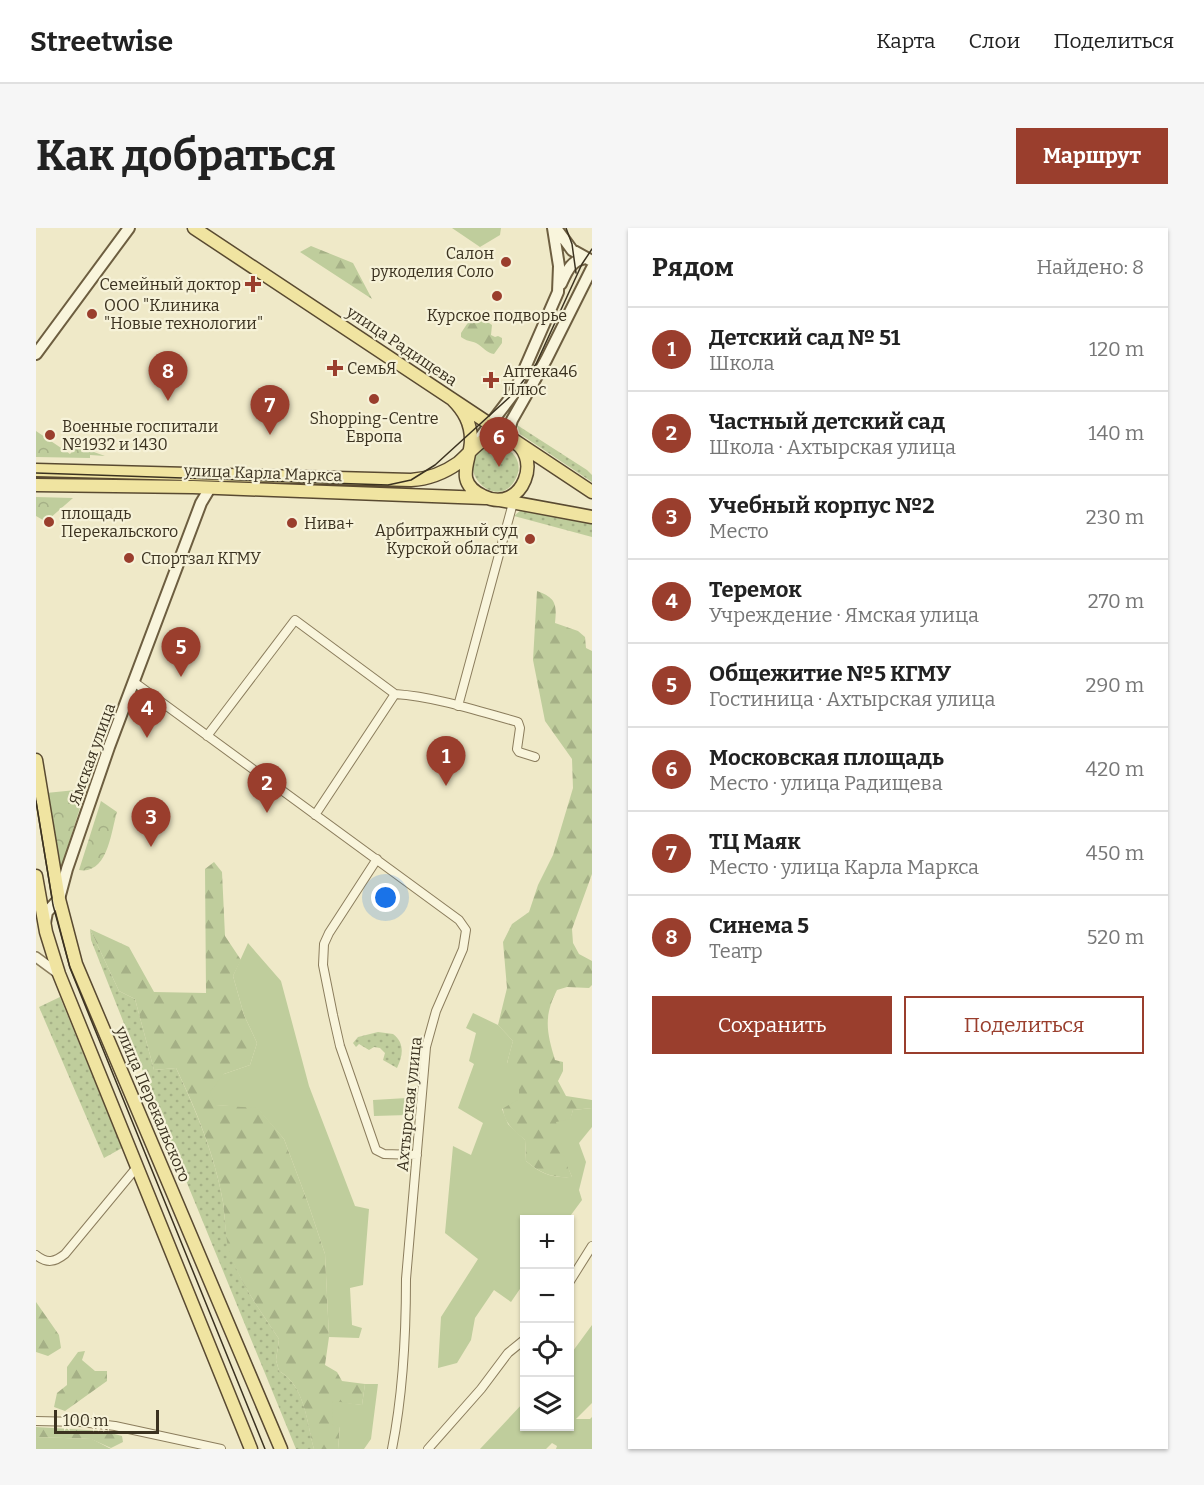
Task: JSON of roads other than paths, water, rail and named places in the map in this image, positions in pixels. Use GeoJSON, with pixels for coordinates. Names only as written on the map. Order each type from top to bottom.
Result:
{"type":"FeatureCollection","features":[{"type":"Feature","properties":{"kind":"main road"},"geometry":{"type":"LineString","coordinates":[[36,354],[129,228]]}},
{"type":"Feature","properties":{"kind":"main road","name":"улица Радищева"},"geometry":{"type":"LineString","coordinates":[[194,228],[592,492]]}},
{"type":"Feature","properties":{"kind":"main road"},"geometry":{"type":"LineString","coordinates":[[555,228],[572,250],[589,259]]}},
{"type":"Feature","properties":{"kind":"main road"},"geometry":{"type":"LineString","coordinates":[[555,228],[560,266],[559,287]]}},
{"type":"Feature","properties":{"kind":"main road"},"geometry":{"type":"LineString","coordinates":[[469,451],[514,393],[559,287],[571,265],[581,258],[589,259]]}},
{"type":"Feature","properties":{"kind":"main road"},"geometry":{"type":"LineString","coordinates":[[452,399],[460,407],[469,423],[471,437],[465,464],[467,479],[475,491],[494,499],[505,499],[516,493],[527,475],[527,462],[525,455],[509,434],[510,425],[546,360],[592,268]]}},
{"type":"Feature","properties":{"kind":"main road"},"geometry":{"type":"LineString","coordinates":[[531,354],[531,360],[536,364],[541,364],[546,360]]}},
{"type":"Feature","properties":{"kind":"main road"},"geometry":{"type":"LineString","coordinates":[[469,451],[475,445],[490,438],[505,437],[513,441]]}},
{"type":"Feature","properties":{"kind":"main road","name":"улица Карла Маркса"},"geometry":{"type":"LineString","coordinates":[[36,470],[411,480],[444,471],[457,464],[469,451]]}},
{"type":"Feature","properties":{"kind":"main road","name":"улица Карла Маркса"},"geometry":{"type":"LineString","coordinates":[[36,484],[494,499],[592,517]]}},
{"type":"Feature","properties":{"kind":"main road","name":"Ямская улица"},"geometry":{"type":"LineString","coordinates":[[41,934],[47,912],[59,898],[134,682],[200,505],[210,488]]}},
{"type":"Feature","properties":{"kind":"main road","name":"улица Перекальского"},"geometry":{"type":"LineString","coordinates":[[36,760],[59,898],[76,964],[281,1449]]}},
{"type":"Feature","properties":{"kind":"main road"},"geometry":{"type":"LineString","coordinates":[[36,876],[41,934],[251,1449]]}},
{"type":"Feature","properties":{"kind":"street"},"geometry":{"type":"LineString","coordinates":[[458,706],[513,503]]}},
{"type":"Feature","properties":{"kind":"street"},"geometry":{"type":"LineString","coordinates":[[207,736],[295,620],[396,694],[413,695],[518,722],[520,728],[517,749],[519,752],[535,757]]}},
{"type":"Feature","properties":{"kind":"street","name":"Ахтырская улица"},"geometry":{"type":"LineString","coordinates":[[134,682],[459,920],[466,930],[463,949],[430,1026],[426,1047],[406,1279],[406,1313],[400,1386],[392,1449]]}},
{"type":"Feature","properties":{"kind":"street"},"geometry":{"type":"LineString","coordinates":[[315,815],[396,694]]}},
{"type":"Feature","properties":{"kind":"street"},"geometry":{"type":"LineString","coordinates":[[377,859],[329,933],[324,944],[323,965],[340,1046],[376,1150],[384,1154],[417,1155]]}},
{"type":"Feature","properties":{"kind":"street"},"geometry":{"type":"LineString","coordinates":[[36,957],[59,974]]}},
{"type":"Feature","properties":{"kind":"street"},"geometry":{"type":"LineString","coordinates":[[36,1255],[52,1262],[65,1254],[137,1167]]}},
{"type":"Feature","properties":{"kind":"street"},"geometry":{"type":"LineString","coordinates":[[574,1275],[592,1246]]}},
{"type":"Feature","properties":{"kind":"street"},"geometry":{"type":"LineString","coordinates":[[429,1449],[481,1389],[508,1353],[520,1344]]}},
{"type":"Feature","properties":{"kind":"street"},"geometry":{"type":"LineString","coordinates":[[36,1421],[81,1422],[115,1426],[221,1449]]}},
{"type":"Feature","properties":{"kind":"tram line"},"geometry":{"type":"LineString","coordinates":[[566,228],[572,244],[576,273]]}},
{"type":"Feature","properties":{"kind":"tram line"},"geometry":{"type":"LineString","coordinates":[[36,473],[388,485],[411,480],[435,465],[514,393],[536,364],[582,264],[592,249]]}},
{"type":"Feature","properties":{"kind":"tram line"},"geometry":{"type":"LineString","coordinates":[[36,801],[53,905],[70,968],[265,1449]]}},
{"type":"Feature","properties":{"kind":"place","name":"Салон рукоделия Соло"},"geometry":{"type":"Point","coordinates":[506,262]}},
{"type":"Feature","properties":{"kind":"place","name":"Семейный доктор"},"geometry":{"type":"Point","coordinates":[253,284]}},
{"type":"Feature","properties":{"kind":"place","name":"Курское подворье"},"geometry":{"type":"Point","coordinates":[497,296]}},
{"type":"Feature","properties":{"kind":"place","name":"ООО \"Клиника \"Новые технологии\""},"geometry":{"type":"Point","coordinates":[92,314]}},
{"type":"Feature","properties":{"kind":"place","name":"СемьЯ"},"geometry":{"type":"Point","coordinates":[335,368]}},
{"type":"Feature","properties":{"kind":"place","name":"Аптека46 Плюс"},"geometry":{"type":"Point","coordinates":[491,380]}},
{"type":"Feature","properties":{"kind":"place","name":"Shopping-Centre Европа"},"geometry":{"type":"Point","coordinates":[374,399]}},
{"type":"Feature","properties":{"kind":"place","name":"Синема 5"},"geometry":{"type":"Point","coordinates":[168,401]}},
{"type":"Feature","properties":{"kind":"place","name":"Военные госпитали №1932 и 1430"},"geometry":{"type":"Point","coordinates":[50,435]}},
{"type":"Feature","properties":{"kind":"place","name":"ТЦ Маяк"},"geometry":{"type":"Point","coordinates":[270,435]}},
{"type":"Feature","properties":{"kind":"place","name":"Московская площадь"},"geometry":{"type":"Point","coordinates":[499,467]}},
{"type":"Feature","properties":{"kind":"place","name":"площадь Перекальского"},"geometry":{"type":"Point","coordinates":[49,522]}},
{"type":"Feature","properties":{"kind":"place","name":"Нива+"},"geometry":{"type":"Point","coordinates":[292,523]}},
{"type":"Feature","properties":{"kind":"place","name":"Арбитражный суд Курской области"},"geometry":{"type":"Point","coordinates":[530,539]}},
{"type":"Feature","properties":{"kind":"place","name":"Спортзал КГМУ"},"geometry":{"type":"Point","coordinates":[129,558]}},
{"type":"Feature","properties":{"kind":"place","name":"Общежитие №5 КГМУ"},"geometry":{"type":"Point","coordinates":[181,677]}},
{"type":"Feature","properties":{"kind":"place","name":"Теремок"},"geometry":{"type":"Point","coordinates":[147,738]}},
{"type":"Feature","properties":{"kind":"place","name":"Детский сад № 51"},"geometry":{"type":"Point","coordinates":[446,786]}},
{"type":"Feature","properties":{"kind":"place","name":"Частный детский сад"},"geometry":{"type":"Point","coordinates":[267,813]}},
{"type":"Feature","properties":{"kind":"place","name":"Учебный корпус №2"},"geometry":{"type":"Point","coordinates":[151,847]}}]}
